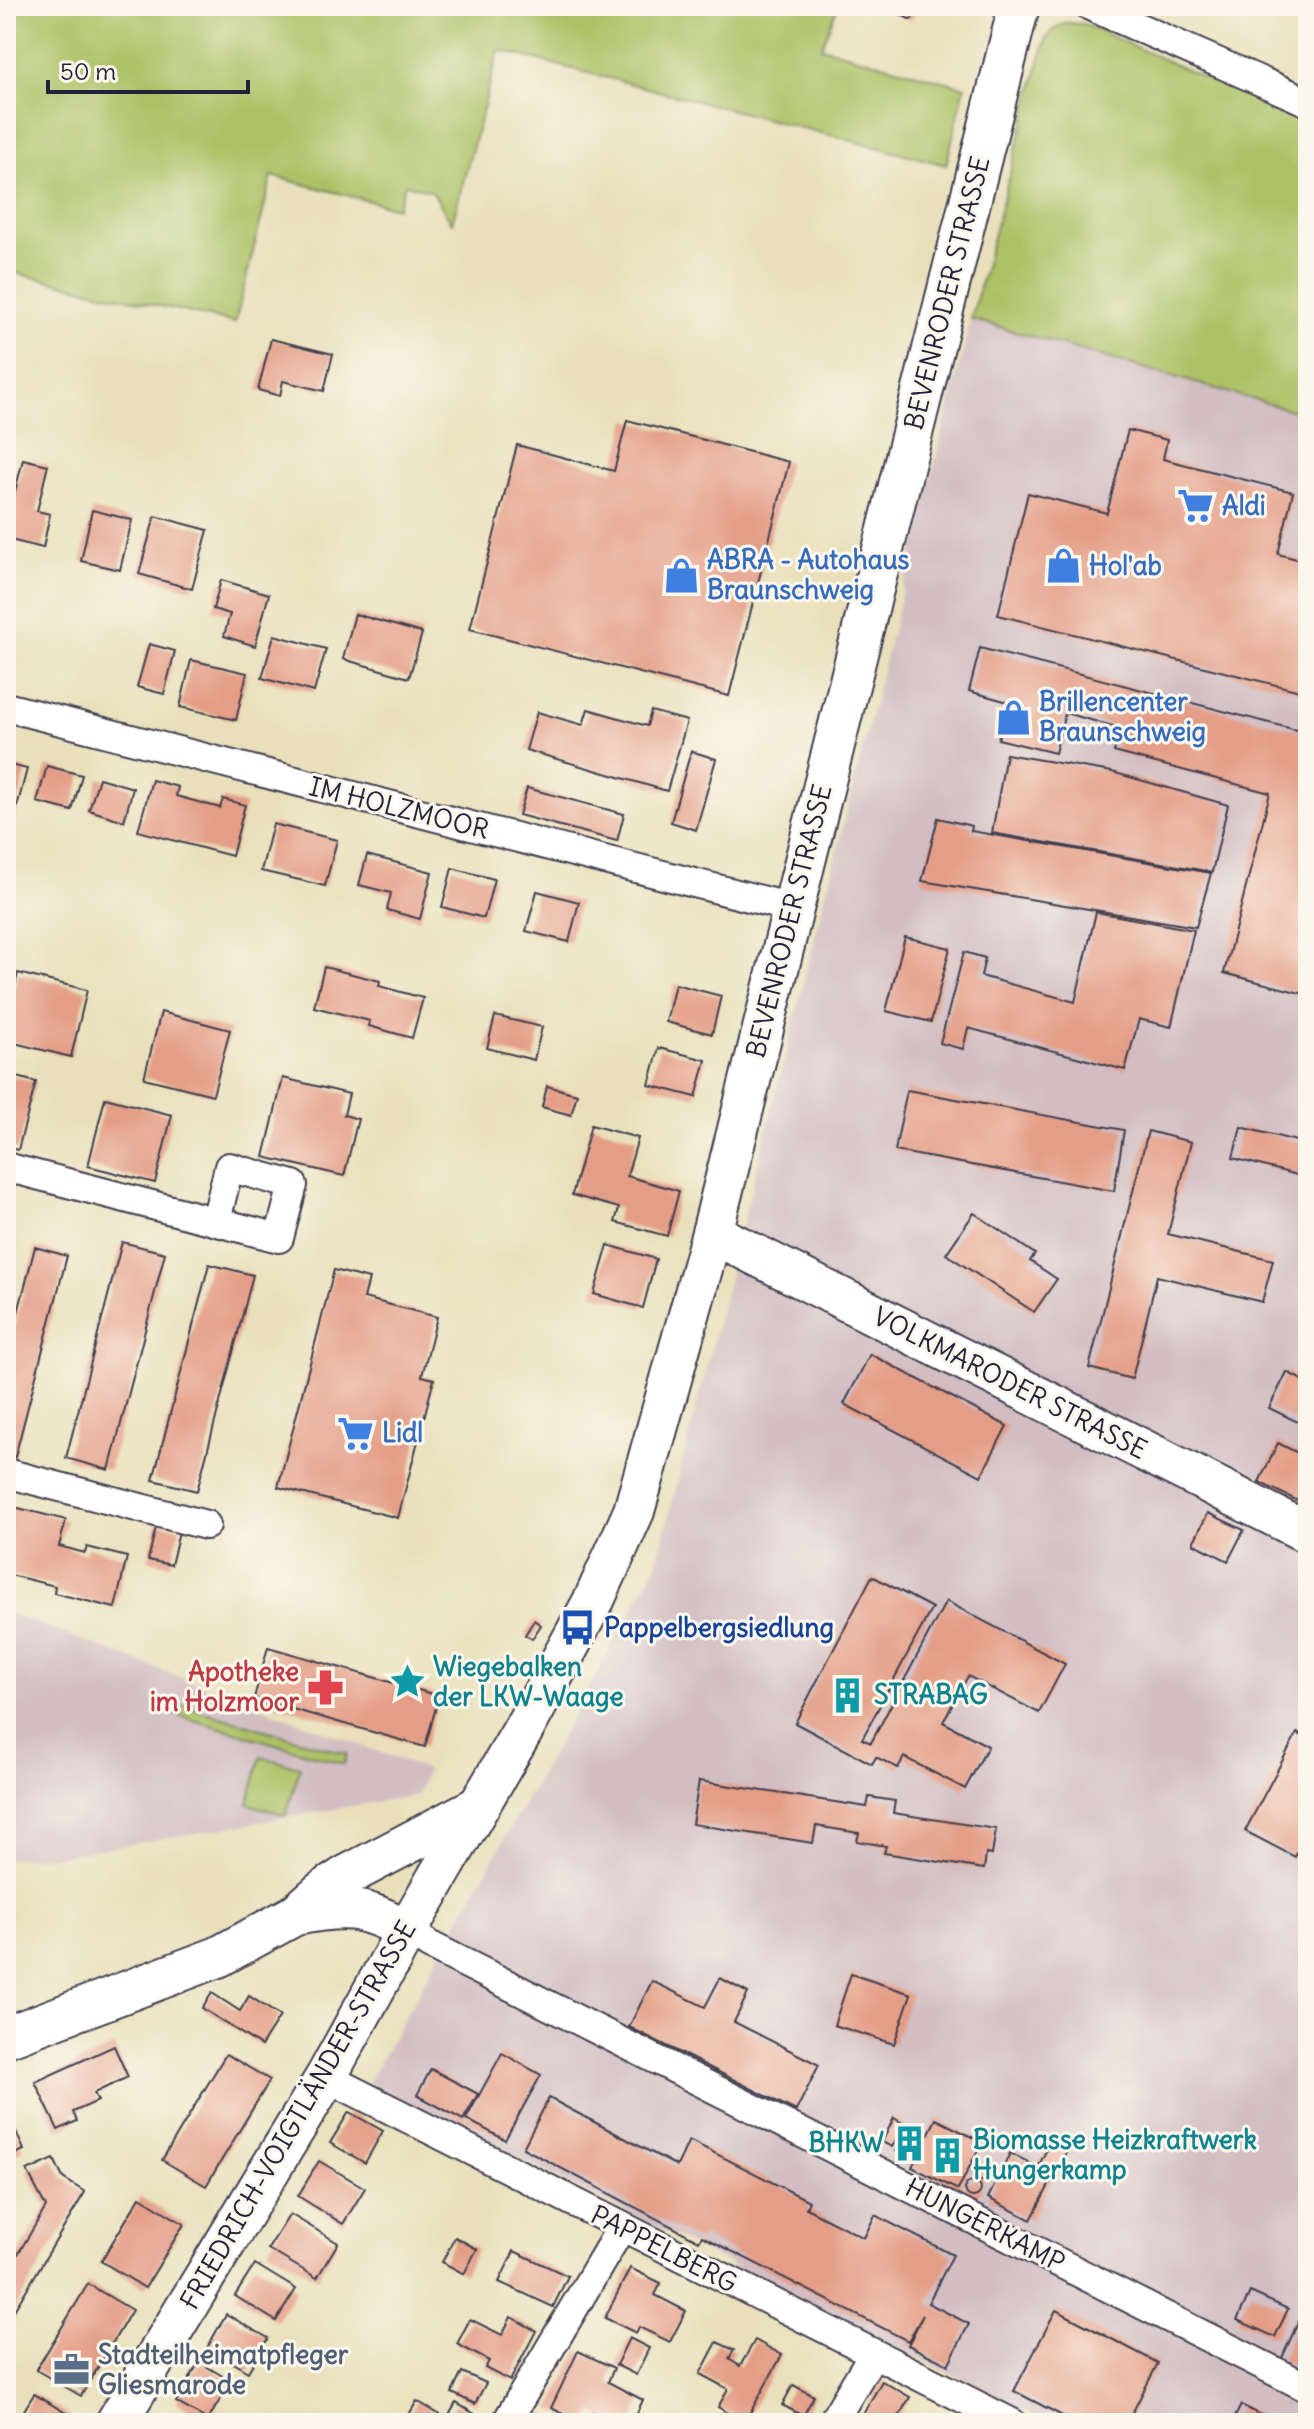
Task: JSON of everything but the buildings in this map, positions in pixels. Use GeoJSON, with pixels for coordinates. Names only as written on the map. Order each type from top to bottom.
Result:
{"type":"FeatureCollection","features":[{"type":"Feature","properties":{"kind":"main road","name":"BEVENRODER STRASSE"},"geometry":{"type":"LineString","coordinates":[[479,1806],[594,1600],[634,1511],[712,1233],[1019,6]]}},
{"type":"Feature","properties":{"kind":"main road","name":"VOLKMARODER STRASSE"},"geometry":{"type":"LineString","coordinates":[[712,1233],[1308,1533]]}},
{"type":"Feature","properties":{"kind":"main road"},"geometry":{"type":"LineString","coordinates":[[6,2037],[218,1957],[295,1915],[346,1876],[479,1806]]}},
{"type":"Feature","properties":{"kind":"main road","name":"FRIEDRICH-VOIGTLÄNDER-STRASSE"},"geometry":{"type":"LineString","coordinates":[[116,2423],[326,2077],[479,1806]]}},
{"type":"Feature","properties":{"kind":"main road"},"geometry":{"type":"LineString","coordinates":[[295,1915],[331,1908],[415,1916],[401,1876],[381,1873],[346,1876]]}},
{"type":"Feature","properties":{"kind":"street"},"geometry":{"type":"LineString","coordinates":[[1090,6],[1308,102]]}},
{"type":"Feature","properties":{"kind":"street","name":"IM HOLZMOOR"},"geometry":{"type":"LineString","coordinates":[[6,707],[792,908]]}},
{"type":"Feature","properties":{"kind":"street"},"geometry":{"type":"LineString","coordinates":[[6,1167],[216,1221]]}},
{"type":"Feature","properties":{"kind":"street"},"geometry":{"type":"LineString","coordinates":[[6,1473],[206,1525]]}},
{"type":"Feature","properties":{"kind":"street","name":"HUNGERKAMP"},"geometry":{"type":"LineString","coordinates":[[415,1916],[429,1945],[1308,2388]]}},
{"type":"Feature","properties":{"kind":"street","name":"PAPPELBERG"},"geometry":{"type":"LineString","coordinates":[[326,2077],[1005,2422]]}},
{"type":"Feature","properties":{"kind":"street"},"geometry":{"type":"LineString","coordinates":[[506,2423],[621,2228]]}},
{"type":"Feature","properties":{"kind":"street"},"geometry":{"type":"LineString","coordinates":[[832,2423],[873,2354]]}},
{"type":"Feature","properties":{"kind":"shaded area"},"geometry":{"type":"Polygon","coordinates":[[[971,319],[1308,415],[1308,2423],[1048,2423],[368,2083],[656,1567],[971,319]]]}},
{"type":"Feature","properties":{"kind":"shaded area"},"geometry":{"type":"Polygon","coordinates":[[[6,1612],[427,1770],[417,1795],[60,1856],[6,1859],[6,1612]]]}},
{"type":"Feature","properties":{"kind":"green space"},"geometry":{"type":"Polygon","coordinates":[[[6,6],[838,6],[821,47],[965,87],[946,165],[499,50],[452,223],[432,191],[405,184],[397,208],[272,176],[235,323],[6,271],[6,6]]]}},
{"type":"Feature","properties":{"kind":"green space"},"geometry":{"type":"Polygon","coordinates":[[[1084,24],[1308,124],[1308,415],[971,319],[1046,38],[1058,26],[1084,24]]]}},
{"type":"Feature","properties":{"kind":"green space"},"geometry":{"type":"Polygon","coordinates":[[[159,1699],[347,1754],[344,1764],[156,1709],[159,1699]]]}},
{"type":"Feature","properties":{"kind":"green space"},"geometry":{"type":"Polygon","coordinates":[[[261,1757],[300,1767],[286,1815],[248,1804],[261,1757]]]}},
{"type":"Feature","properties":{"kind":"place","name":"Aldi"},"geometry":{"type":"Point","coordinates":[1196,506]}},
{"type":"Feature","properties":{"kind":"place","name":"Hol'ab"},"geometry":{"type":"Point","coordinates":[1063,566]}},
{"type":"Feature","properties":{"kind":"place","name":"ABRA - Autohaus Braunschweig"},"geometry":{"type":"Point","coordinates":[681,575]}},
{"type":"Feature","properties":{"kind":"place","name":"Brillencenter Braunschweig"},"geometry":{"type":"Point","coordinates":[1013,717]}},
{"type":"Feature","properties":{"kind":"place","name":"Lidl"},"geometry":{"type":"Point","coordinates":[356,1433]}},
{"type":"Feature","properties":{"kind":"place","name":"Pappelbergsiedlung"},"geometry":{"type":"Point","coordinates":[578,1628]}},
{"type":"Feature","properties":{"kind":"place","name":"Wiegebalken der LKW-Waage"},"geometry":{"type":"Point","coordinates":[407,1682]}},
{"type":"Feature","properties":{"kind":"place","name":"Apotheke im Holzmoor"},"geometry":{"type":"Point","coordinates":[325,1687]}},
{"type":"Feature","properties":{"kind":"place","name":"STRABAG"},"geometry":{"type":"Point","coordinates":[848,1695]}},
{"type":"Feature","properties":{"kind":"place","name":"BHKW"},"geometry":{"type":"Point","coordinates":[910,2143]}},
{"type":"Feature","properties":{"kind":"place","name":"Biomasse Heizkraftwerk Hungerkamp"},"geometry":{"type":"Point","coordinates":[947,2155]}},
{"type":"Feature","properties":{"kind":"place","name":"Stadteilheimatpfleger Gliesmarode"},"geometry":{"type":"Point","coordinates":[72,2370]}}]}
